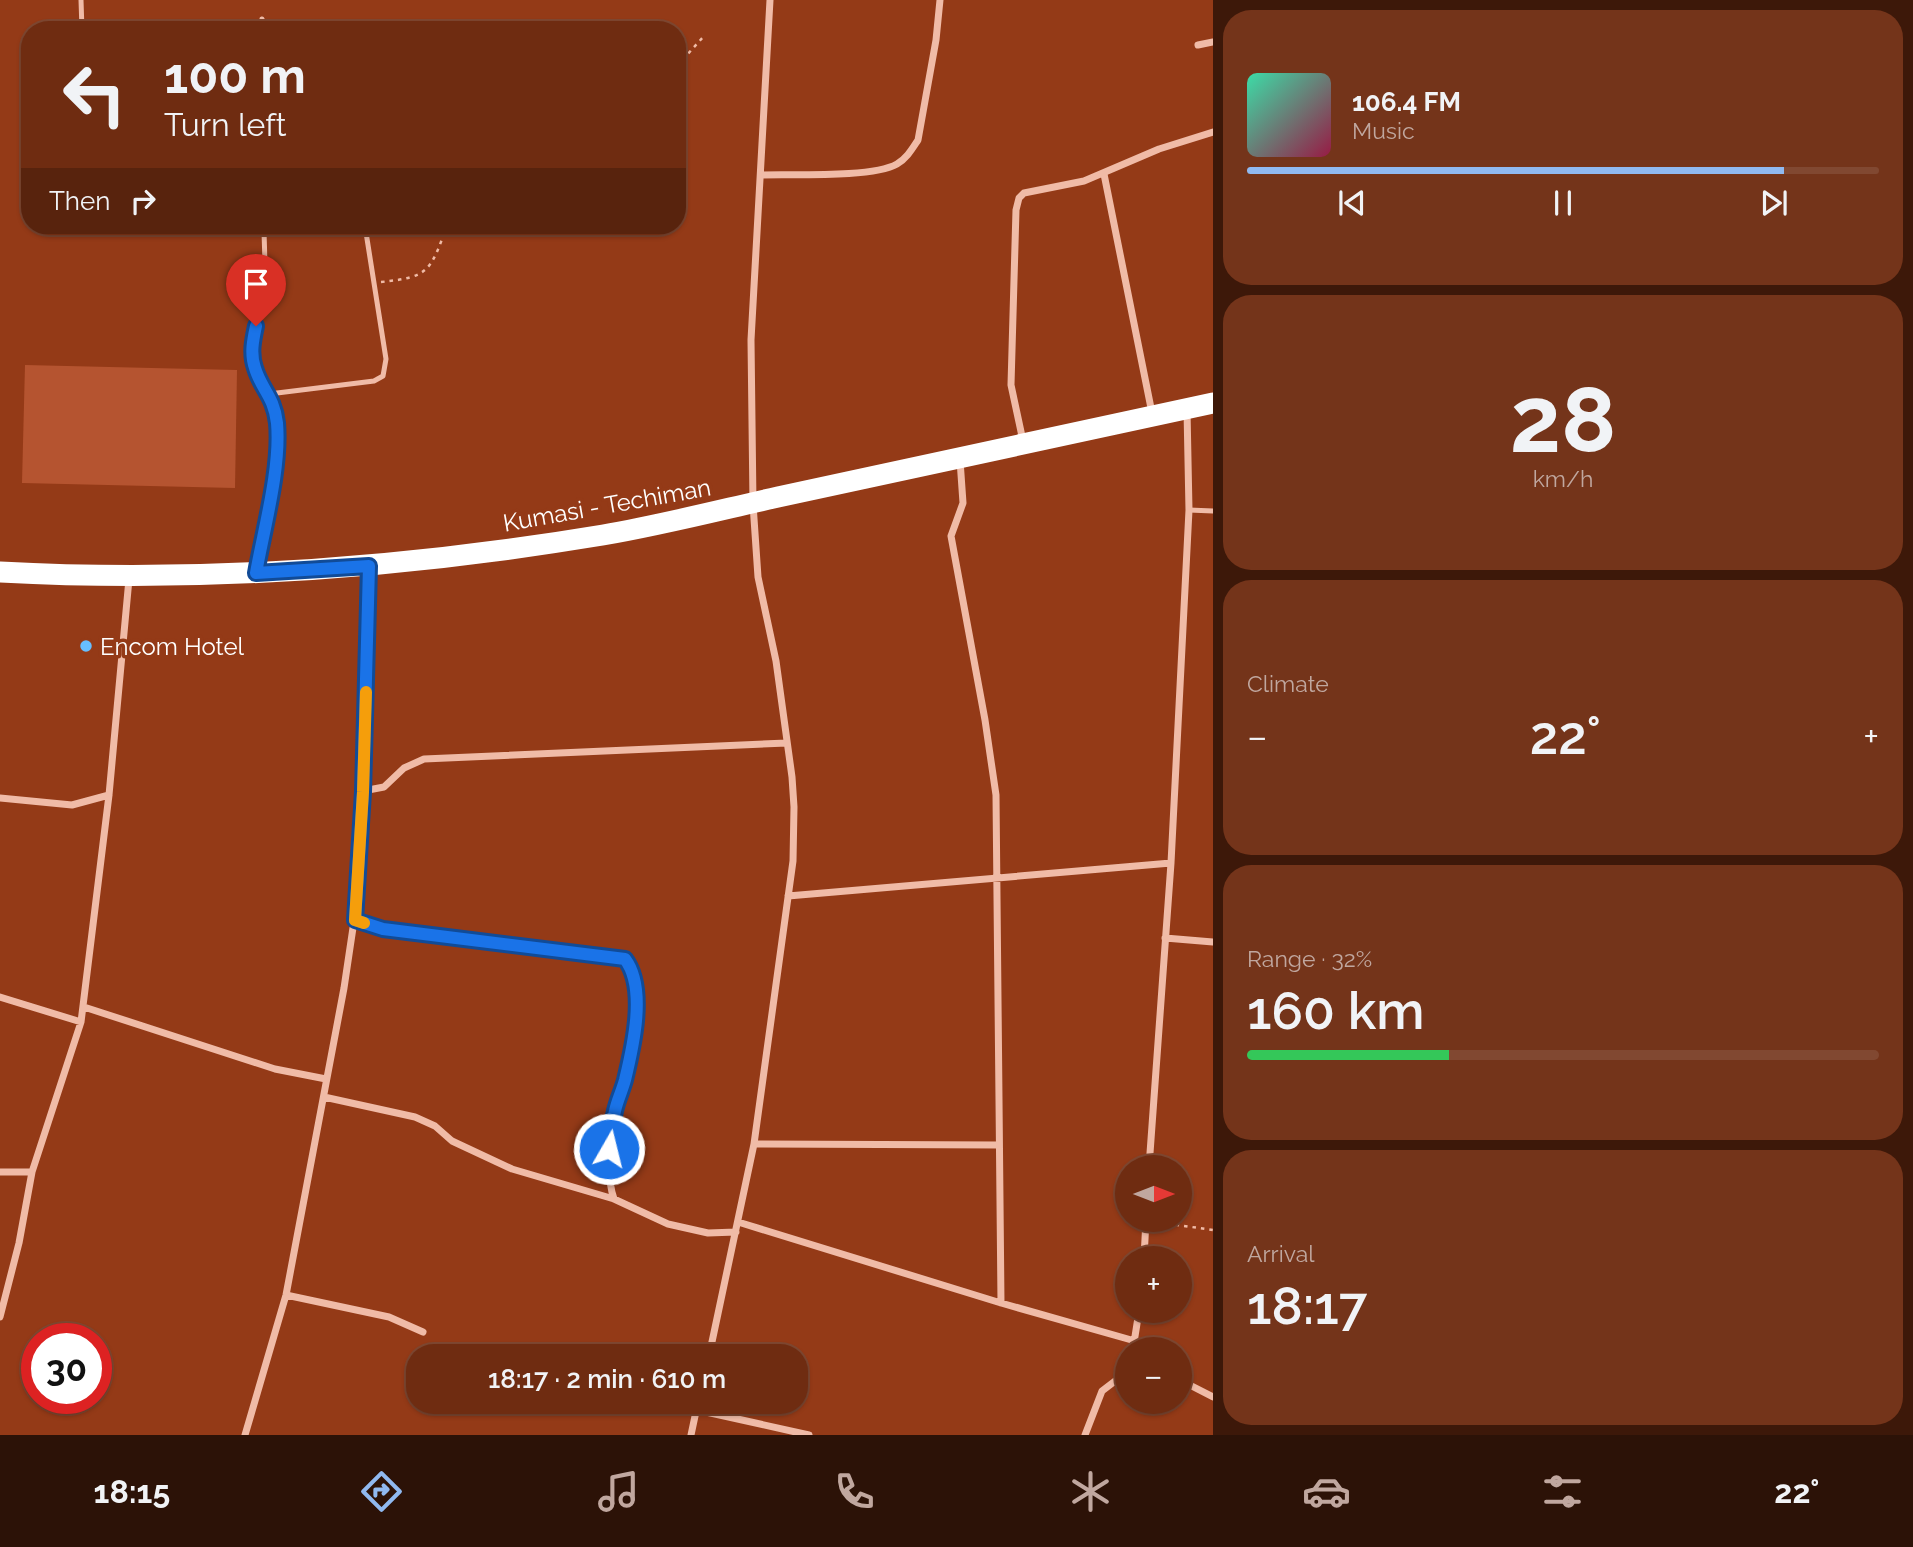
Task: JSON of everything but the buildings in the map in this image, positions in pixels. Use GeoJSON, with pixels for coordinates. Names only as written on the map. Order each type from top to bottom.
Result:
{"type":"FeatureCollection","features":[{"type":"Feature","properties":{"kind":"highway","name":"Kumasi - Techiman"},"geometry":{"type":"LineString","coordinates":[[0,572],[52,575],[256,573],[369,566],[483,554],[583,538],[753,504],[1213,403]]}},
{"type":"Feature","properties":{"kind":"street"},"geometry":{"type":"LineString","coordinates":[[712,1344],[754,1144],[793,861],[794,807],[787,743],[776,661],[758,578],[753,504],[751,340],[770,0]]}},
{"type":"Feature","properties":{"kind":"street"},"geometry":{"type":"LineString","coordinates":[[761,175],[848,173],[889,168],[910,153],[918,140],[936,40],[940,0]]}},
{"type":"Feature","properties":{"kind":"street"},"geometry":{"type":"LineString","coordinates":[[1198,45],[1213,42]]}},
{"type":"Feature","properties":{"kind":"street"},"geometry":{"type":"LineString","coordinates":[[1024,445],[1011,385],[1016,209],[1019,198],[1024,193],[1069,185],[1104,174],[1159,149],[1213,132]]}},
{"type":"Feature","properties":{"kind":"street"},"geometry":{"type":"LineString","coordinates":[[1104,174],[1152,416]]}},
{"type":"Feature","properties":{"kind":"street"},"geometry":{"type":"LineString","coordinates":[[1150,1155],[1171,863],[1189,510],[1187,408]]}},
{"type":"Feature","properties":{"kind":"street"},"geometry":{"type":"LineString","coordinates":[[960,459],[963,503],[951,536],[996,795],[1001,1303]]}},
{"type":"Feature","properties":{"kind":"street"},"geometry":{"type":"LineString","coordinates":[[245,1435],[286,1295],[355,920],[363,792],[369,566]]}},
{"type":"Feature","properties":{"kind":"street"},"geometry":{"type":"LineString","coordinates":[[0,1317],[17,1256],[32,1172],[82,1022],[109,795],[130,574]]}},
{"type":"Feature","properties":{"kind":"street"},"geometry":{"type":"LineString","coordinates":[[363,792],[384,787],[404,768],[425,760],[787,743]]}},
{"type":"Feature","properties":{"kind":"street"},"geometry":{"type":"LineString","coordinates":[[0,798],[72,805],[109,795]]}},
{"type":"Feature","properties":{"kind":"street"},"geometry":{"type":"LineString","coordinates":[[788,896],[1171,863]]}},
{"type":"Feature","properties":{"kind":"street"},"geometry":{"type":"LineString","coordinates":[[355,920],[383,929],[625,959],[633,969],[637,991],[629,1059],[625,1082],[615,1110],[607,1164],[608,1182],[614,1199]]}},
{"type":"Feature","properties":{"kind":"street"},"geometry":{"type":"LineString","coordinates":[[1166,938],[1213,942]]}},
{"type":"Feature","properties":{"kind":"street"},"geometry":{"type":"LineString","coordinates":[[0,997],[82,1022]]}},
{"type":"Feature","properties":{"kind":"street"},"geometry":{"type":"LineString","coordinates":[[84,1007],[275,1069],[326,1079]]}},
{"type":"Feature","properties":{"kind":"street"},"geometry":{"type":"LineString","coordinates":[[324,1097],[415,1118],[435,1126],[452,1141],[512,1169],[614,1199],[646,1215],[688,1230],[708,1233],[736,1232]]}},
{"type":"Feature","properties":{"kind":"street"},"geometry":{"type":"LineString","coordinates":[[754,1144],[999,1145]]}},
{"type":"Feature","properties":{"kind":"street"},"geometry":{"type":"LineString","coordinates":[[0,1172],[32,1172]]}},
{"type":"Feature","properties":{"kind":"street"},"geometry":{"type":"LineString","coordinates":[[738,1222],[1115,1339]]}},
{"type":"Feature","properties":{"kind":"street"},"geometry":{"type":"LineString","coordinates":[[286,1295],[389,1317],[423,1332]]}},
{"type":"Feature","properties":{"kind":"street"},"geometry":{"type":"LineString","coordinates":[[1085,1435],[1102,1391],[1115,1381]]}},
{"type":"Feature","properties":{"kind":"street"},"geometry":{"type":"LineString","coordinates":[[1192,1386],[1213,1397]]}},
{"type":"Feature","properties":{"kind":"street"},"geometry":{"type":"LineString","coordinates":[[691,1435],[696,1414]]}},
{"type":"Feature","properties":{"kind":"street"},"geometry":{"type":"LineString","coordinates":[[729,1414],[809,1435]]}},
{"type":"Feature","properties":{"kind":"lane"},"geometry":{"type":"LineString","coordinates":[[81,0],[82,21]]}},
{"type":"Feature","properties":{"kind":"lane"},"geometry":{"type":"LineString","coordinates":[[256,573],[274,469],[277,427],[269,394],[255,370],[251,346],[264,285],[264,235]]}},
{"type":"Feature","properties":{"kind":"lane"},"geometry":{"type":"LineString","coordinates":[[269,394],[374,381],[383,376],[386,359],[366,235]]}},
{"type":"Feature","properties":{"kind":"lane"},"geometry":{"type":"LineString","coordinates":[[1189,510],[1213,511]]}},
{"type":"Feature","properties":{"kind":"path"},"geometry":{"type":"LineString","coordinates":[[686,56],[704,36]]}},
{"type":"Feature","properties":{"kind":"path"},"geometry":{"type":"LineString","coordinates":[[374,283],[411,279],[429,268],[443,235]]}},
{"type":"Feature","properties":{"kind":"path"},"geometry":{"type":"LineString","coordinates":[[1192,1227],[1213,1230]]}},
{"type":"Feature","properties":{"kind":"shaded area"},"geometry":{"type":"Polygon","coordinates":[[[25,365],[237,370],[235,488],[22,483],[25,365]]]}},
{"type":"Feature","properties":{"kind":"slow traffic"},"geometry":{"type":"LineString","coordinates":[[364,923],[355,920],[366,692]]}},
{"type":"Feature","properties":{"kind":"place","name":"Encom Hotel"},"geometry":{"type":"Point","coordinates":[86,646]}},
{"type":"Feature","properties":{"kind":"route"},"geometry":{"type":"LineString","coordinates":[[256,326],[251,346],[255,370],[269,394],[277,427],[274,469],[256,573],[369,566],[363,792],[355,920],[383,929],[625,959],[633,969],[636,979],[636,1006],[625,1082],[615,1110],[609,1149]]}}]}
